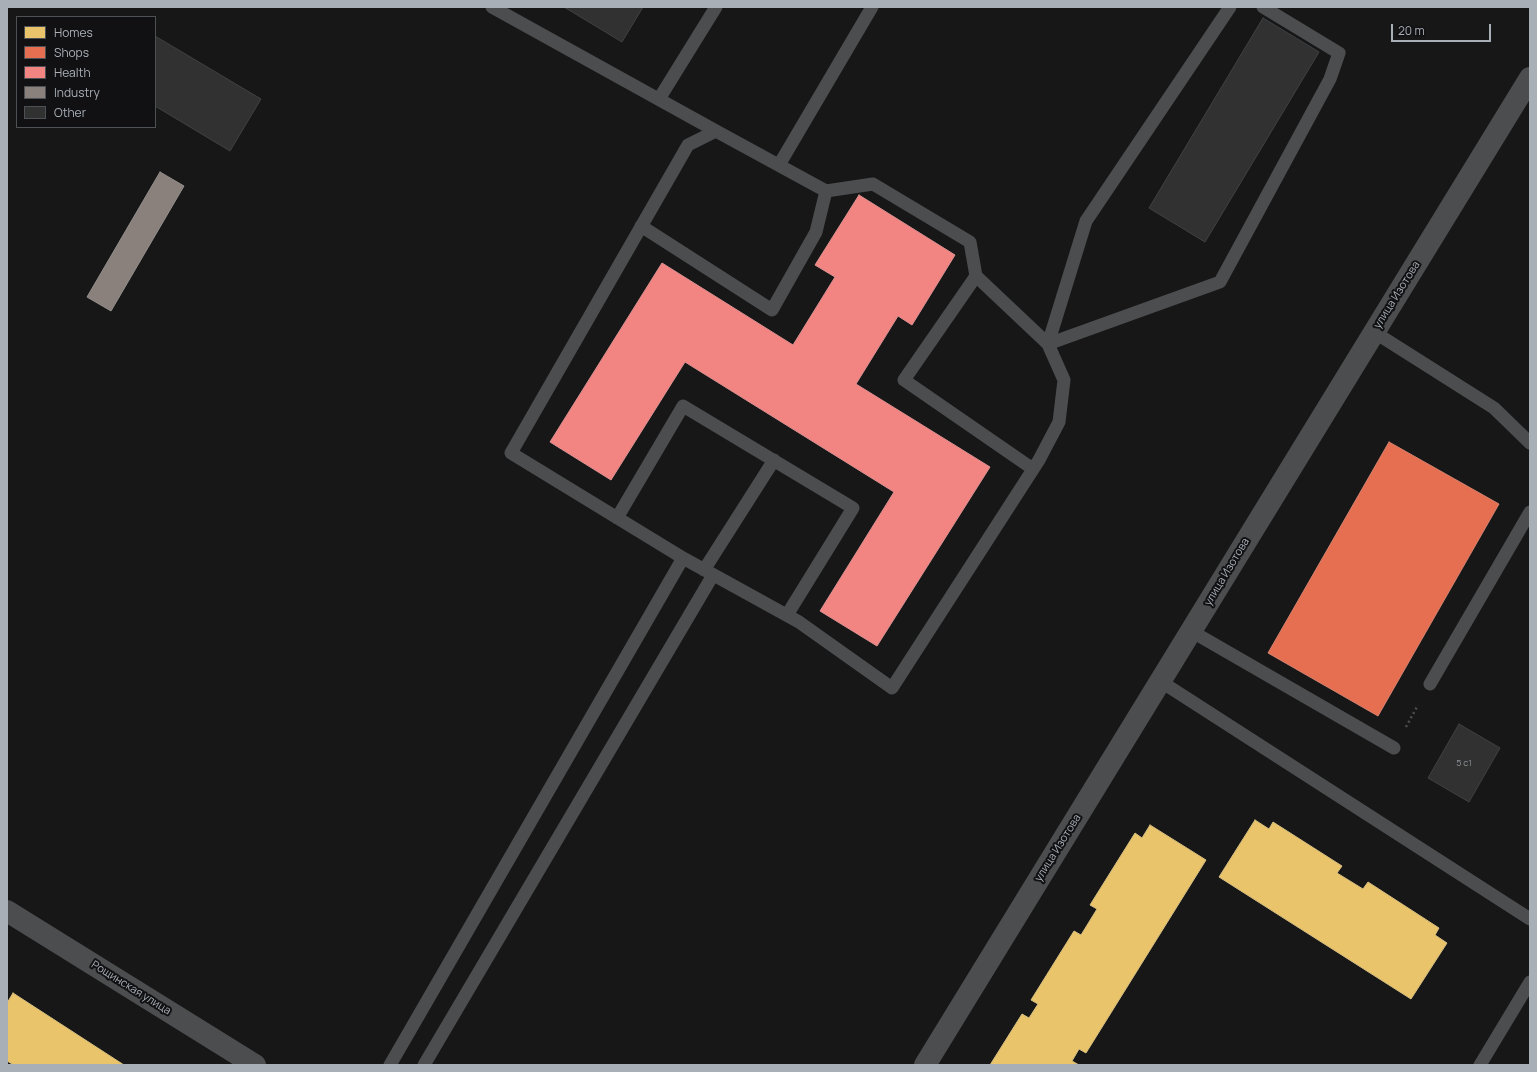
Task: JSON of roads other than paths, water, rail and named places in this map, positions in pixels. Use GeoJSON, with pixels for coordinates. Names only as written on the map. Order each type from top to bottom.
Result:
{"type":"FeatureCollection","features":[{"type":"Feature","properties":{"kind":"street","name":"улица Изотова"},"geometry":{"type":"LineString","coordinates":[[925,1065],[1530,78]]}},
{"type":"Feature","properties":{"kind":"street","name":"Рощинская улица"},"geometry":{"type":"LineString","coordinates":[[9,917],[256,1065]]}},
{"type":"Feature","properties":{"kind":"lane"},"geometry":{"type":"LineString","coordinates":[[492,7],[826,191],[873,184],[970,242],[976,276],[1048,344],[1064,380],[1059,422],[1033,469],[892,688],[799,622],[683,558],[511,453],[688,145],[716,131]]}},
{"type":"Feature","properties":{"kind":"lane"},"geometry":{"type":"LineString","coordinates":[[658,99],[716,7]]}},
{"type":"Feature","properties":{"kind":"lane"},"geometry":{"type":"LineString","coordinates":[[780,165],[872,7]]}},
{"type":"Feature","properties":{"kind":"lane"},"geometry":{"type":"LineString","coordinates":[[1048,344],[1086,221],[1230,7]]}},
{"type":"Feature","properties":{"kind":"lane"},"geometry":{"type":"LineString","coordinates":[[1048,344],[1220,282],[1330,79],[1338,53],[1264,7]]}},
{"type":"Feature","properties":{"kind":"lane"},"geometry":{"type":"LineString","coordinates":[[641,226],[772,310],[816,232],[826,191]]}},
{"type":"Feature","properties":{"kind":"lane"},"geometry":{"type":"LineString","coordinates":[[976,276],[904,380],[1033,469]]}},
{"type":"Feature","properties":{"kind":"lane"},"geometry":{"type":"LineString","coordinates":[[1374,332],[1494,408],[1530,443]]}},
{"type":"Feature","properties":{"kind":"lane"},"geometry":{"type":"LineString","coordinates":[[617,518],[683,406],[853,508],[787,615]]}},
{"type":"Feature","properties":{"kind":"lane"},"geometry":{"type":"LineString","coordinates":[[424,1065],[774,460]]}},
{"type":"Feature","properties":{"kind":"lane"},"geometry":{"type":"LineString","coordinates":[[1430,684],[1530,512]]}},
{"type":"Feature","properties":{"kind":"lane"},"geometry":{"type":"LineString","coordinates":[[390,1065],[683,558]]}},
{"type":"Feature","properties":{"kind":"lane"},"geometry":{"type":"LineString","coordinates":[[1191,631],[1394,748]]}},
{"type":"Feature","properties":{"kind":"lane"},"geometry":{"type":"LineString","coordinates":[[1160,681],[1530,919]]}},
{"type":"Feature","properties":{"kind":"lane"},"geometry":{"type":"LineString","coordinates":[[1480,1065],[1530,982]]}}]}
